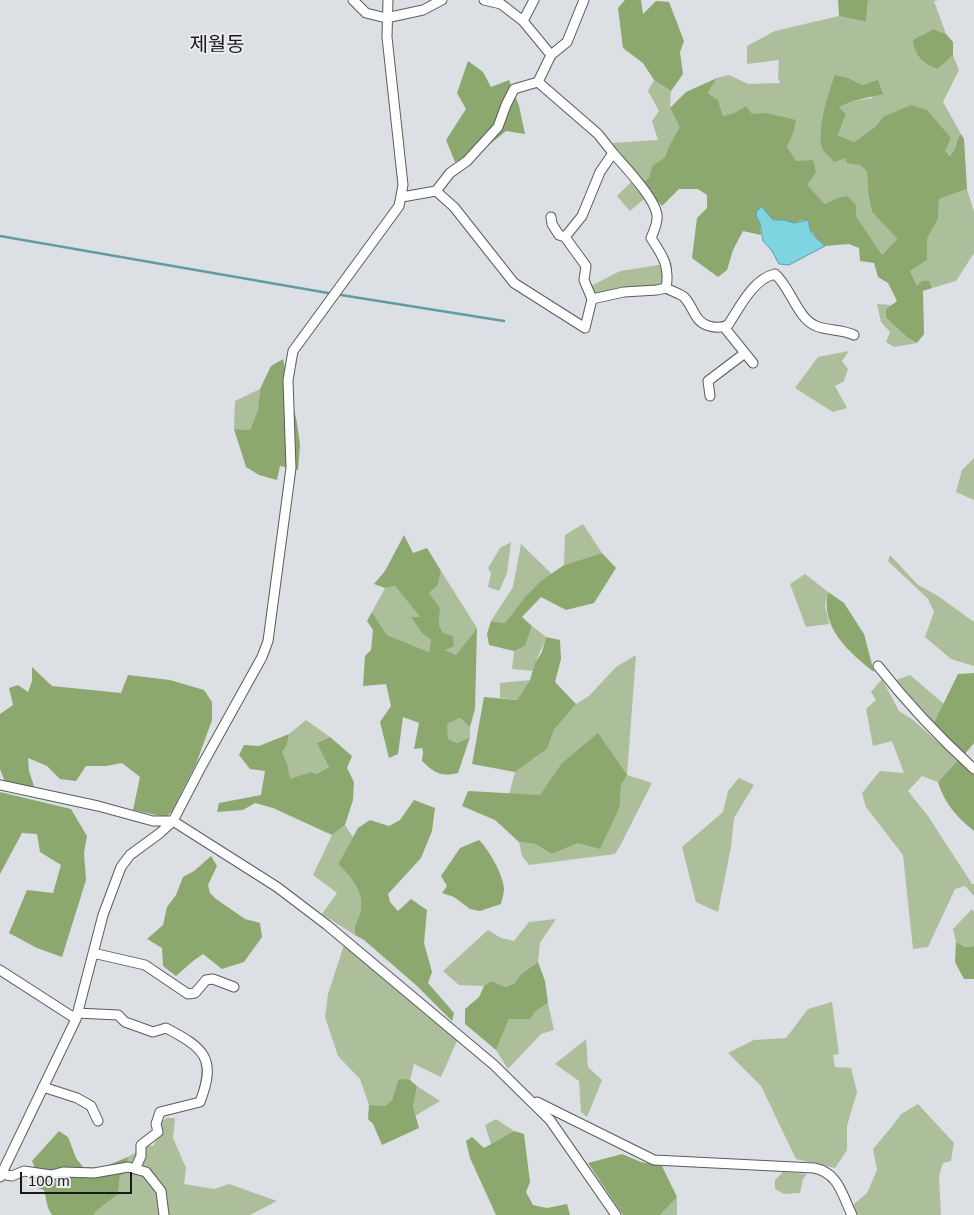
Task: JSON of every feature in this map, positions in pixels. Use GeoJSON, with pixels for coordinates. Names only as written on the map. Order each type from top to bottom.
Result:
{"type":"FeatureCollection","features":[{"type":"Feature","properties":{"kind":"street"},"geometry":{"type":"LineString","coordinates":[[353,0],[366,13],[386,18],[423,10],[436,1]]}},
{"type":"Feature","properties":{"kind":"street"},"geometry":{"type":"LineString","coordinates":[[164,1215],[161,1191],[146,1172],[128,1167],[94,1173],[63,1172],[51,1175],[24,1171],[12,1176],[0,1175],[76,1016],[103,915],[121,867],[130,855],[173,821],[262,657],[268,641],[292,468],[288,380],[292,351],[399,206],[402,197],[403,185],[387,38],[386,18],[388,0]]}},
{"type":"Feature","properties":{"kind":"street"},"geometry":{"type":"LineString","coordinates":[[484,0],[501,4],[523,21],[550,55]]}},
{"type":"Feature","properties":{"kind":"street"},"geometry":{"type":"LineString","coordinates":[[523,21],[534,0]]}},
{"type":"Feature","properties":{"kind":"street"},"geometry":{"type":"LineString","coordinates":[[402,197],[436,191],[450,173],[467,161],[498,127],[514,89],[538,82],[550,55],[567,42],[584,0]]}},
{"type":"Feature","properties":{"kind":"street"},"geometry":{"type":"LineString","coordinates":[[538,82],[598,134],[652,201],[657,214],[657,223],[652,238],[666,264],[668,273],[666,288]]}},
{"type":"Feature","properties":{"kind":"street"},"geometry":{"type":"LineString","coordinates":[[565,237],[582,216],[600,172],[614,153]]}},
{"type":"Feature","properties":{"kind":"street"},"geometry":{"type":"LineString","coordinates":[[436,191],[454,207],[514,283],[585,328],[592,299],[584,280],[586,266],[565,237],[559,235],[552,224],[551,217]]}},
{"type":"Feature","properties":{"kind":"street"},"geometry":{"type":"LineString","coordinates":[[592,299],[624,292],[666,288],[684,297],[696,318],[702,324],[714,328],[724,327],[728,325],[758,282],[776,274],[783,281],[804,317],[816,326],[846,331],[854,335]]}},
{"type":"Feature","properties":{"kind":"street"},"geometry":{"type":"LineString","coordinates":[[724,327],[753,363]]}},
{"type":"Feature","properties":{"kind":"street"},"geometry":{"type":"LineString","coordinates":[[710,396],[708,381],[745,353]]}},
{"type":"Feature","properties":{"kind":"street"},"geometry":{"type":"LineString","coordinates":[[878,666],[899,693],[974,769]]}},
{"type":"Feature","properties":{"kind":"street"},"geometry":{"type":"LineString","coordinates":[[0,785],[98,806],[153,821],[173,821],[277,887],[338,933],[468,1041],[528,1097],[550,1120],[616,1215]]}},
{"type":"Feature","properties":{"kind":"street"},"geometry":{"type":"LineString","coordinates":[[92,953],[145,965],[188,994],[196,993],[206,980],[213,979],[234,988]]}},
{"type":"Feature","properties":{"kind":"street"},"geometry":{"type":"LineString","coordinates":[[0,970],[76,1016],[118,1015],[125,1022],[153,1032],[166,1028],[192,1042],[206,1060],[208,1075],[200,1102],[160,1112],[156,1124],[158,1132],[141,1145],[141,1156],[135,1169]]}},
{"type":"Feature","properties":{"kind":"street"},"geometry":{"type":"LineString","coordinates":[[43,1086],[77,1098],[90,1106],[98,1121]]}},
{"type":"Feature","properties":{"kind":"street"},"geometry":{"type":"LineString","coordinates":[[528,1097],[654,1160],[825,1170],[836,1180],[852,1215]]}},
{"type":"Feature","properties":{"kind":"green space"},"geometry":{"type":"Polygon","coordinates":[[[625,0],[641,0],[643,14],[656,1],[669,2],[684,41],[680,52],[683,74],[671,91],[654,80],[643,63],[623,48],[618,8],[625,0]]]}},
{"type":"Feature","properties":{"kind":"green space"},"geometry":{"type":"Polygon","coordinates":[[[838,0],[868,0],[866,22],[839,16],[838,0]]]}},
{"type":"Feature","properties":{"kind":"green space"},"geometry":{"type":"Polygon","coordinates":[[[868,0],[939,0],[934,1],[946,34],[933,29],[923,34],[938,69],[953,55],[959,70],[943,102],[961,134],[951,156],[945,150],[883,117],[875,127],[854,142],[838,135],[846,114],[839,107],[853,101],[873,98],[863,85],[848,78],[820,135],[845,157],[860,165],[867,172],[868,193],[872,212],[897,239],[882,255],[856,216],[837,198],[825,204],[806,185],[787,147],[793,134],[784,123],[771,115],[752,115],[746,106],[734,113],[723,116],[718,100],[708,93],[717,78],[729,75],[748,84],[780,83],[778,78],[779,60],[747,64],[747,46],[775,31],[839,16],[866,22],[868,0]]]}},
{"type":"Feature","properties":{"kind":"green space"},"geometry":{"type":"Polygon","coordinates":[[[933,29],[946,34],[953,42],[953,55],[938,69],[928,65],[921,59],[915,50],[913,40],[933,29]]]}},
{"type":"Feature","properties":{"kind":"green space"},"geometry":{"type":"Polygon","coordinates":[[[468,61],[483,72],[491,87],[509,80],[519,106],[525,134],[506,131],[484,149],[455,162],[446,140],[466,109],[457,93],[468,61]]]}},
{"type":"Feature","properties":{"kind":"green space"},"geometry":{"type":"Polygon","coordinates":[[[835,75],[848,78],[863,85],[878,80],[883,94],[853,101],[839,107],[846,114],[838,135],[854,142],[875,127],[883,117],[911,105],[927,110],[951,138],[945,150],[950,156],[961,134],[964,139],[967,189],[939,199],[938,219],[927,239],[927,260],[910,271],[917,286],[922,281],[929,281],[932,288],[923,291],[924,334],[917,343],[908,338],[886,318],[886,309],[897,301],[888,283],[878,277],[874,263],[860,261],[859,248],[849,244],[825,246],[817,239],[803,220],[794,223],[756,216],[760,223],[761,235],[743,231],[733,250],[727,270],[718,277],[692,258],[697,218],[707,208],[707,195],[698,189],[679,189],[662,206],[641,183],[649,178],[652,166],[665,157],[680,127],[670,108],[686,92],[717,78],[708,93],[718,100],[723,116],[734,113],[746,106],[752,114],[766,113],[796,120],[793,134],[787,147],[796,161],[813,160],[816,172],[807,185],[825,204],[837,198],[847,196],[856,205],[856,216],[882,255],[897,239],[872,212],[868,193],[867,172],[860,165],[847,163],[845,158],[834,162],[823,150],[821,143],[824,112],[835,75]]]}},
{"type":"Feature","properties":{"kind":"green space"},"geometry":{"type":"Polygon","coordinates":[[[654,80],[671,91],[670,108],[681,127],[668,148],[665,157],[652,166],[649,178],[641,183],[612,143],[658,140],[652,121],[659,111],[648,91],[654,80]]]}},
{"type":"Feature","properties":{"kind":"green space"},"geometry":{"type":"Polygon","coordinates":[[[631,182],[644,199],[630,211],[617,196],[631,182]]]}},
{"type":"Feature","properties":{"kind":"green space"},"geometry":{"type":"Polygon","coordinates":[[[967,189],[974,212],[974,253],[956,281],[932,288],[929,281],[917,286],[910,271],[927,260],[927,239],[938,219],[939,199],[967,189]]]}},
{"type":"Feature","properties":{"kind":"green space"},"geometry":{"type":"Polygon","coordinates":[[[672,263],[667,292],[600,300],[591,286],[620,271],[672,263]]]}},
{"type":"Feature","properties":{"kind":"green space"},"geometry":{"type":"Polygon","coordinates":[[[877,304],[891,305],[886,309],[886,318],[908,338],[917,343],[894,347],[886,342],[890,332],[881,322],[877,304]]]}},
{"type":"Feature","properties":{"kind":"green space"},"geometry":{"type":"Polygon","coordinates":[[[849,351],[842,361],[848,369],[844,381],[835,386],[847,408],[833,412],[795,388],[818,357],[849,351]]]}},
{"type":"Feature","properties":{"kind":"green space"},"geometry":{"type":"Polygon","coordinates":[[[283,359],[300,445],[298,470],[280,466],[277,480],[259,475],[246,467],[234,429],[250,430],[258,410],[260,389],[271,366],[283,359]]]}},
{"type":"Feature","properties":{"kind":"green space"},"geometry":{"type":"Polygon","coordinates":[[[260,389],[258,410],[250,430],[234,429],[235,401],[260,389]]]}},
{"type":"Feature","properties":{"kind":"green space"},"geometry":{"type":"Polygon","coordinates":[[[974,458],[974,500],[956,492],[962,470],[974,458]]]}},
{"type":"Feature","properties":{"kind":"green space"},"geometry":{"type":"Polygon","coordinates":[[[583,524],[602,553],[564,565],[565,535],[583,524]]]}},
{"type":"Feature","properties":{"kind":"green space"},"geometry":{"type":"Polygon","coordinates":[[[404,535],[413,553],[427,548],[441,571],[438,585],[429,593],[440,608],[439,625],[443,633],[453,636],[454,646],[445,650],[456,655],[477,628],[475,709],[470,727],[460,718],[447,724],[448,739],[457,743],[470,737],[458,773],[438,773],[422,761],[422,748],[414,749],[419,723],[403,717],[398,754],[389,758],[380,722],[391,706],[386,684],[363,686],[365,656],[371,650],[373,630],[367,621],[372,612],[387,635],[429,652],[431,640],[422,633],[411,617],[420,617],[395,586],[385,588],[374,584],[385,571],[404,535]]]}},
{"type":"Feature","properties":{"kind":"green space"},"geometry":{"type":"Polygon","coordinates":[[[511,542],[507,573],[499,591],[488,587],[491,573],[488,568],[500,548],[511,542]]]}},
{"type":"Feature","properties":{"kind":"green space"},"geometry":{"type":"Polygon","coordinates":[[[521,544],[552,574],[532,590],[505,623],[491,621],[513,587],[521,544]]]}},
{"type":"Feature","properties":{"kind":"green space"},"geometry":{"type":"Polygon","coordinates":[[[602,553],[616,568],[594,603],[566,610],[541,597],[522,617],[532,626],[525,646],[514,651],[489,645],[487,634],[491,621],[505,623],[525,597],[541,581],[564,565],[602,553]]]}},
{"type":"Feature","properties":{"kind":"green space"},"geometry":{"type":"Polygon","coordinates":[[[890,555],[918,585],[938,596],[974,622],[974,666],[951,659],[925,637],[934,612],[928,599],[888,561],[890,555]]]}},
{"type":"Feature","properties":{"kind":"green space"},"geometry":{"type":"Polygon","coordinates":[[[441,571],[477,628],[456,655],[444,650],[453,636],[443,633],[439,625],[440,608],[429,593],[438,585],[441,571]]]}},
{"type":"Feature","properties":{"kind":"green space"},"geometry":{"type":"Polygon","coordinates":[[[805,574],[828,592],[825,605],[829,624],[806,627],[790,584],[805,574]]]}},
{"type":"Feature","properties":{"kind":"green space"},"geometry":{"type":"Polygon","coordinates":[[[395,586],[421,618],[412,617],[422,633],[431,640],[429,652],[387,635],[372,612],[385,588],[395,586]]]}},
{"type":"Feature","properties":{"kind":"green space"},"geometry":{"type":"Polygon","coordinates":[[[828,592],[844,603],[864,634],[874,672],[846,647],[832,628],[828,617],[828,592]]]}},
{"type":"Feature","properties":{"kind":"green space"},"geometry":{"type":"Polygon","coordinates":[[[532,626],[546,637],[533,671],[512,669],[514,651],[525,646],[532,626]]]}},
{"type":"Feature","properties":{"kind":"green space"},"geometry":{"type":"Polygon","coordinates":[[[546,637],[560,640],[561,659],[555,682],[576,704],[554,730],[547,749],[515,772],[472,764],[484,697],[517,700],[530,680],[546,637]]]}},
{"type":"Feature","properties":{"kind":"green space"},"geometry":{"type":"Polygon","coordinates":[[[636,655],[627,775],[652,783],[620,846],[615,854],[529,865],[522,856],[519,842],[535,844],[552,854],[578,843],[620,807],[621,785],[561,764],[540,796],[526,795],[508,798],[515,772],[547,749],[554,730],[576,704],[589,696],[616,667],[636,655]]]}},
{"type":"Feature","properties":{"kind":"green space"},"geometry":{"type":"Polygon","coordinates":[[[32,667],[52,686],[121,693],[128,675],[170,680],[204,690],[212,702],[212,720],[196,764],[172,811],[166,817],[133,810],[140,777],[122,763],[106,766],[86,766],[76,781],[60,779],[47,766],[28,758],[29,771],[35,789],[5,782],[0,769],[0,714],[13,705],[9,688],[18,685],[28,692],[32,681],[32,667]]]}},
{"type":"Feature","properties":{"kind":"green space"},"geometry":{"type":"Polygon","coordinates":[[[974,673],[974,743],[964,755],[934,723],[958,674],[974,673]]]}},
{"type":"Feature","properties":{"kind":"green space"},"geometry":{"type":"Polygon","coordinates":[[[910,675],[944,704],[934,723],[896,680],[910,675]]]}},
{"type":"Feature","properties":{"kind":"green space"},"geometry":{"type":"Polygon","coordinates":[[[882,679],[899,711],[913,720],[958,760],[938,782],[922,776],[908,791],[928,816],[972,884],[974,884],[974,896],[965,886],[955,889],[928,947],[913,949],[903,855],[866,807],[862,793],[880,771],[904,773],[892,741],[873,746],[866,709],[876,700],[871,692],[882,679]]]}},
{"type":"Feature","properties":{"kind":"green space"},"geometry":{"type":"Polygon","coordinates":[[[530,680],[517,700],[500,698],[500,683],[530,680]]]}},
{"type":"Feature","properties":{"kind":"green space"},"geometry":{"type":"Polygon","coordinates":[[[460,718],[470,727],[470,737],[457,743],[448,739],[446,724],[460,718]]]}},
{"type":"Feature","properties":{"kind":"green space"},"geometry":{"type":"Polygon","coordinates":[[[306,720],[330,737],[317,743],[330,766],[316,774],[311,772],[289,780],[287,763],[282,752],[287,745],[289,734],[306,720]]]}},
{"type":"Feature","properties":{"kind":"green space"},"geometry":{"type":"Polygon","coordinates":[[[598,733],[627,775],[621,785],[620,806],[600,849],[578,843],[552,854],[535,844],[519,842],[495,820],[462,806],[468,791],[540,795],[561,764],[598,733]]]}},
{"type":"Feature","properties":{"kind":"green space"},"geometry":{"type":"Polygon","coordinates":[[[289,734],[287,745],[282,752],[287,763],[290,779],[311,772],[316,774],[329,767],[317,743],[330,737],[352,756],[347,768],[354,782],[353,800],[345,825],[332,835],[273,808],[255,803],[243,810],[217,812],[219,803],[261,795],[265,771],[250,769],[239,755],[244,745],[259,746],[289,734]]]}},
{"type":"Feature","properties":{"kind":"green space"},"geometry":{"type":"Polygon","coordinates":[[[958,760],[974,774],[974,831],[952,809],[944,797],[938,782],[958,760]]]}},
{"type":"Feature","properties":{"kind":"green space"},"geometry":{"type":"Polygon","coordinates":[[[739,778],[754,785],[734,818],[731,847],[718,912],[696,902],[682,847],[723,812],[728,791],[739,778]]]}},
{"type":"Feature","properties":{"kind":"green space"},"geometry":{"type":"Polygon","coordinates":[[[0,792],[71,809],[87,836],[84,853],[86,880],[62,957],[37,948],[9,933],[27,890],[53,893],[61,865],[40,852],[37,834],[22,833],[0,874],[0,792]]]}},
{"type":"Feature","properties":{"kind":"green space"},"geometry":{"type":"Polygon","coordinates":[[[414,800],[435,808],[432,831],[421,858],[388,894],[390,902],[398,911],[411,899],[427,910],[424,943],[432,972],[428,983],[454,1013],[452,1021],[416,985],[364,940],[355,935],[355,925],[360,913],[361,899],[356,886],[338,864],[358,828],[370,820],[389,826],[400,820],[414,800]]]}},
{"type":"Feature","properties":{"kind":"green space"},"geometry":{"type":"Polygon","coordinates":[[[345,825],[353,837],[338,864],[356,885],[361,899],[360,913],[355,925],[355,935],[322,914],[337,893],[313,875],[332,835],[345,825]]]}},
{"type":"Feature","properties":{"kind":"green space"},"geometry":{"type":"Polygon","coordinates":[[[479,840],[495,863],[504,889],[501,904],[480,911],[470,909],[454,897],[442,893],[447,886],[441,876],[460,848],[479,840]]]}},
{"type":"Feature","properties":{"kind":"green space"},"geometry":{"type":"Polygon","coordinates":[[[211,856],[217,866],[208,885],[210,893],[245,919],[260,923],[262,937],[244,962],[222,969],[203,954],[176,976],[163,966],[162,948],[147,939],[163,925],[167,907],[176,895],[183,877],[194,871],[211,856]]]}},
{"type":"Feature","properties":{"kind":"green space"},"geometry":{"type":"Polygon","coordinates":[[[972,909],[974,912],[974,946],[965,947],[956,942],[953,929],[972,909]]]}},
{"type":"Feature","properties":{"kind":"green space"},"geometry":{"type":"Polygon","coordinates":[[[556,919],[540,943],[538,962],[520,975],[515,983],[506,987],[491,981],[484,986],[459,985],[443,971],[488,930],[501,938],[514,941],[529,922],[556,919]]]}},
{"type":"Feature","properties":{"kind":"green space"},"geometry":{"type":"Polygon","coordinates":[[[956,942],[965,947],[974,946],[974,979],[964,979],[955,962],[956,942]]]}},
{"type":"Feature","properties":{"kind":"green space"},"geometry":{"type":"Polygon","coordinates":[[[344,945],[457,1041],[441,1077],[414,1064],[410,1080],[398,1080],[392,1100],[385,1106],[369,1105],[360,1079],[338,1056],[325,1017],[328,994],[344,945]]]}},
{"type":"Feature","properties":{"kind":"green space"},"geometry":{"type":"Polygon","coordinates":[[[538,962],[545,981],[548,1003],[536,1011],[530,1019],[509,1019],[496,1050],[465,1024],[465,1009],[479,997],[484,986],[491,981],[506,987],[515,983],[520,975],[538,962]]]}},
{"type":"Feature","properties":{"kind":"green space"},"geometry":{"type":"Polygon","coordinates":[[[832,1002],[839,1054],[833,1055],[835,1067],[851,1068],[857,1092],[847,1126],[847,1150],[835,1168],[796,1159],[761,1086],[728,1053],[754,1040],[786,1038],[808,1009],[832,1002]]]}},
{"type":"Feature","properties":{"kind":"green space"},"geometry":{"type":"Polygon","coordinates":[[[548,1003],[554,1030],[541,1034],[508,1069],[496,1050],[509,1019],[530,1019],[536,1011],[548,1003]]]}},
{"type":"Feature","properties":{"kind":"green space"},"geometry":{"type":"Polygon","coordinates":[[[586,1039],[588,1067],[602,1080],[587,1117],[581,1112],[579,1081],[555,1064],[586,1039]]]}},
{"type":"Feature","properties":{"kind":"green space"},"geometry":{"type":"Polygon","coordinates":[[[398,1080],[410,1080],[417,1086],[413,1107],[419,1128],[382,1145],[373,1124],[368,1119],[369,1105],[385,1106],[392,1100],[398,1080]]]}},
{"type":"Feature","properties":{"kind":"green space"},"geometry":{"type":"Polygon","coordinates":[[[417,1086],[440,1101],[415,1116],[413,1107],[417,1086]]]}},
{"type":"Feature","properties":{"kind":"green space"},"geometry":{"type":"Polygon","coordinates":[[[918,1104],[954,1143],[951,1161],[943,1163],[939,1176],[941,1215],[858,1215],[853,1205],[867,1193],[877,1170],[873,1149],[901,1114],[918,1104]]]}},
{"type":"Feature","properties":{"kind":"green space"},"geometry":{"type":"Polygon","coordinates":[[[167,1118],[175,1118],[173,1138],[186,1168],[184,1184],[214,1189],[229,1184],[277,1201],[250,1215],[94,1215],[95,1212],[118,1194],[120,1176],[127,1172],[128,1157],[148,1145],[153,1146],[162,1131],[162,1121],[167,1118]]]}},
{"type":"Feature","properties":{"kind":"green space"},"geometry":{"type":"Polygon","coordinates":[[[496,1119],[514,1131],[491,1144],[485,1125],[496,1119]]]}},
{"type":"Feature","properties":{"kind":"green space"},"geometry":{"type":"Polygon","coordinates":[[[59,1131],[68,1137],[76,1158],[83,1167],[101,1168],[128,1157],[127,1172],[120,1176],[118,1194],[95,1212],[94,1215],[52,1215],[48,1208],[44,1190],[34,1187],[28,1174],[35,1168],[32,1161],[59,1131]]]}},
{"type":"Feature","properties":{"kind":"green space"},"geometry":{"type":"Polygon","coordinates":[[[514,1131],[524,1134],[530,1182],[526,1192],[533,1205],[547,1208],[567,1204],[570,1215],[496,1215],[470,1158],[466,1141],[472,1137],[484,1148],[514,1131]]]}},
{"type":"Feature","properties":{"kind":"green space"},"geometry":{"type":"Polygon","coordinates":[[[622,1154],[641,1162],[662,1166],[677,1197],[660,1215],[623,1215],[588,1163],[622,1154]]]}},
{"type":"Feature","properties":{"kind":"green space"},"geometry":{"type":"Polygon","coordinates":[[[783,1172],[807,1174],[803,1179],[800,1193],[784,1194],[775,1189],[775,1180],[783,1172]]]}},
{"type":"Feature","properties":{"kind":"green space"},"geometry":{"type":"Polygon","coordinates":[[[677,1197],[677,1215],[660,1215],[677,1197]]]}},
{"type":"Feature","properties":{"kind":"water"},"geometry":{"type":"Polygon","coordinates":[[[762,207],[773,220],[784,220],[794,223],[808,220],[811,233],[825,246],[789,265],[779,264],[772,251],[763,241],[760,223],[756,216],[757,211],[762,207]]]}},
{"type":"Feature","properties":{"kind":"waterway"},"geometry":{"type":"LineString","coordinates":[[0,236],[328,293]]}},
{"type":"Feature","properties":{"kind":"waterway"},"geometry":{"type":"LineString","coordinates":[[341,295],[504,321]]}},
{"type":"Feature","properties":{"kind":"district","name":"제월동"},"geometry":{"type":"Point","coordinates":[217,45]}}]}
